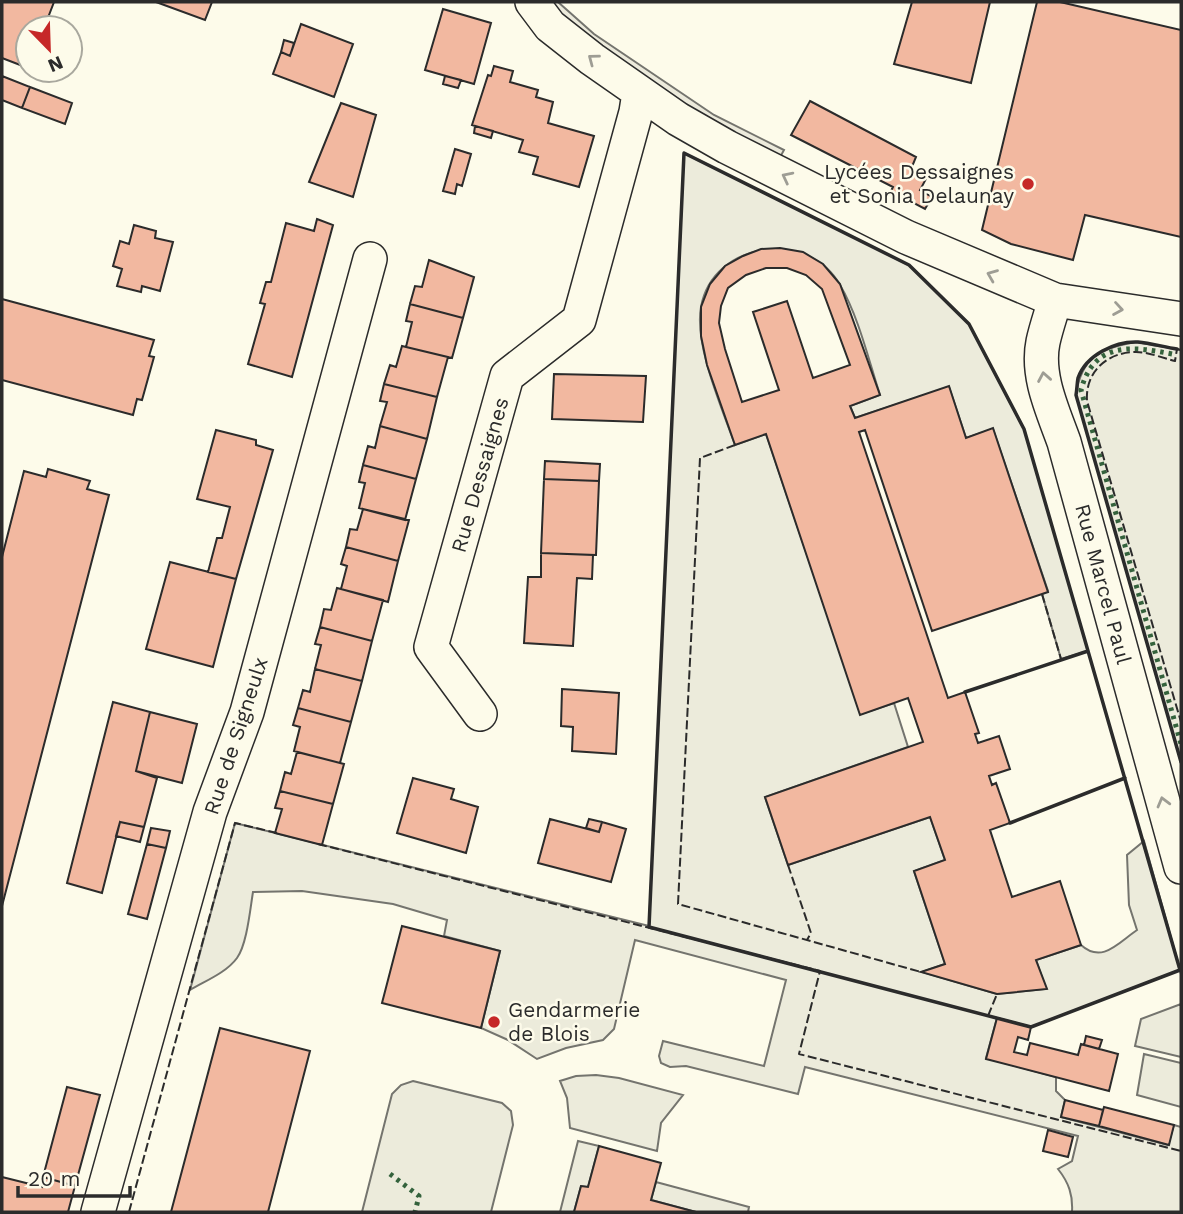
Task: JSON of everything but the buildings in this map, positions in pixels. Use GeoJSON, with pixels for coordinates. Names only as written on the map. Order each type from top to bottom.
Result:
{"type":"FeatureCollection","features":[{"type":"Feature","properties":{"kind":"street"},"geometry":{"type":"LineString","coordinates":[[531,2],[550,26],[639,93],[727,147],[906,237],[1055,300],[1181,319]]}},
{"type":"Feature","properties":{"kind":"street","name":"Rue Dessaignes"},"geometry":{"type":"LineString","coordinates":[[480,714],[431,647],[508,376],[579,320],[639,93]]}},
{"type":"Feature","properties":{"kind":"street","name":"Rue de Signeulx"},"geometry":{"type":"LineString","coordinates":[[98,1212],[210,813],[247,712],[370,259]]}},
{"type":"Feature","properties":{"kind":"street","name":"Rue Marcel Paul"},"geometry":{"type":"LineString","coordinates":[[1055,300],[1042,345],[1047,396],[1064,442],[1181,867]]}},
{"type":"Feature","properties":{"kind":"shaded area"},"geometry":{"type":"Polygon","coordinates":[[[543,2],[558,2],[594,34],[714,115],[784,150],[778,161],[701,122],[543,2]]]}},
{"type":"Feature","properties":{"kind":"shaded area"},"geometry":{"type":"Polygon","coordinates":[[[684,153],[909,265],[969,324],[1024,429],[1088,651],[1061,659],[1042,594],[1048,591],[993,429],[966,438],[949,387],[855,418],[850,406],[880,395],[852,310],[840,285],[825,267],[806,256],[785,250],[763,250],[742,256],[723,268],[709,285],[701,307],[700,322],[710,376],[735,445],[766,434],[861,714],[894,703],[908,747],[765,797],[788,865],[930,817],[945,860],[914,871],[945,964],[922,972],[997,994],[1046,989],[1036,960],[1081,945],[1096,953],[1110,950],[1137,930],[1129,905],[1127,855],[1144,841],[1180,970],[1031,1027],[997,1018],[986,1058],[1056,1077],[1056,1091],[1065,1100],[1061,1117],[1168,1145],[1174,1125],[1181,1127],[1181,1212],[1072,1212],[1070,1189],[1058,1169],[1072,1161],[1078,1136],[805,1067],[798,1094],[686,1066],[670,1067],[661,1063],[659,1056],[663,1041],[764,1066],[786,980],[635,940],[614,1029],[603,1040],[566,1048],[537,1059],[508,1040],[481,1028],[500,951],[444,936],[447,920],[393,904],[302,891],[253,892],[246,936],[237,958],[221,972],[190,990],[235,823],[649,926],[684,153]]]}},
{"type":"Feature","properties":{"kind":"shaded area"},"geometry":{"type":"Polygon","coordinates":[[[1136,342],[1181,350],[1181,762],[1076,395],[1083,372],[1095,356],[1113,347],[1136,342]]]}},
{"type":"Feature","properties":{"kind":"shaded area"},"geometry":{"type":"Polygon","coordinates":[[[1181,1004],[1181,1057],[1135,1046],[1141,1019],[1181,1004]]]}},
{"type":"Feature","properties":{"kind":"shaded area"},"geometry":{"type":"Polygon","coordinates":[[[1144,1054],[1181,1063],[1181,1107],[1137,1095],[1144,1054]]]}},
{"type":"Feature","properties":{"kind":"shaded area"},"geometry":{"type":"Polygon","coordinates":[[[576,1076],[619,1078],[683,1095],[661,1123],[657,1151],[570,1128],[567,1098],[560,1081],[576,1076]]]}},
{"type":"Feature","properties":{"kind":"shaded area"},"geometry":{"type":"Polygon","coordinates":[[[413,1081],[502,1103],[511,1111],[513,1125],[491,1212],[362,1212],[392,1094],[401,1085],[413,1081]]]}},
{"type":"Feature","properties":{"kind":"shaded area"},"geometry":{"type":"Polygon","coordinates":[[[578,1141],[599,1146],[588,1187],[581,1186],[574,1212],[560,1212],[578,1141]]]}},
{"type":"Feature","properties":{"kind":"shaded area"},"geometry":{"type":"Polygon","coordinates":[[[656,1182],[749,1207],[748,1212],[696,1212],[651,1200],[656,1182]]]}},
{"type":"Feature","properties":{"kind":"hedge"},"geometry":{"type":"LineString","coordinates":[[1172,354],[1129,349],[1105,355],[1087,374],[1081,390],[1181,744]]}},
{"type":"Feature","properties":{"kind":"hedge"},"geometry":{"type":"LineString","coordinates":[[390,1174],[419,1196],[415,1212]]}},
{"type":"Feature","properties":{"kind":"fence"},"geometry":{"type":"LineString","coordinates":[[1181,350],[1177,349],[1175,361],[1136,352],[1116,356],[1107,360],[1094,373],[1087,391],[1087,401],[1181,722]]}},
{"type":"Feature","properties":{"kind":"fence"},"geometry":{"type":"LineString","coordinates":[[735,445],[700,458],[678,904],[921,972]]}},
{"type":"Feature","properties":{"kind":"fence"},"geometry":{"type":"LineString","coordinates":[[1042,594],[1061,659]]}},
{"type":"Feature","properties":{"kind":"fence"},"geometry":{"type":"LineString","coordinates":[[129,1212],[235,823],[277,833]]}},
{"type":"Feature","properties":{"kind":"fence"},"geometry":{"type":"LineString","coordinates":[[318,844],[820,971],[799,1054],[1181,1151]]}},
{"type":"Feature","properties":{"kind":"fence"},"geometry":{"type":"LineString","coordinates":[[788,865],[811,933],[807,940]]}},
{"type":"Feature","properties":{"kind":"fence"},"geometry":{"type":"LineString","coordinates":[[1180,970],[1181,974]]}},
{"type":"Feature","properties":{"kind":"fence"},"geometry":{"type":"LineString","coordinates":[[988,1016],[997,994]]}},
{"type":"Feature","properties":{"kind":"wall"},"geometry":{"type":"LineString","coordinates":[[684,153],[909,265],[969,324],[1024,429],[1180,970],[1031,1027],[649,927],[684,153]]}},
{"type":"Feature","properties":{"kind":"wall"},"geometry":{"type":"LineString","coordinates":[[1177,349],[1129,342],[1102,351],[1082,370],[1076,395],[1181,762]]}},
{"type":"Feature","properties":{"kind":"wall"},"geometry":{"type":"LineString","coordinates":[[965,692],[1088,651]]}},
{"type":"Feature","properties":{"kind":"wall"},"geometry":{"type":"LineString","coordinates":[[1010,823],[1125,778]]}},
{"type":"Feature","properties":{"kind":"place","name":"Lycées Dessaignes et Sonia Delaunay"},"geometry":{"type":"Point","coordinates":[1028,184]}},
{"type":"Feature","properties":{"kind":"place","name":"Gendarmerie de Blois"},"geometry":{"type":"Point","coordinates":[494,1022]}}]}
